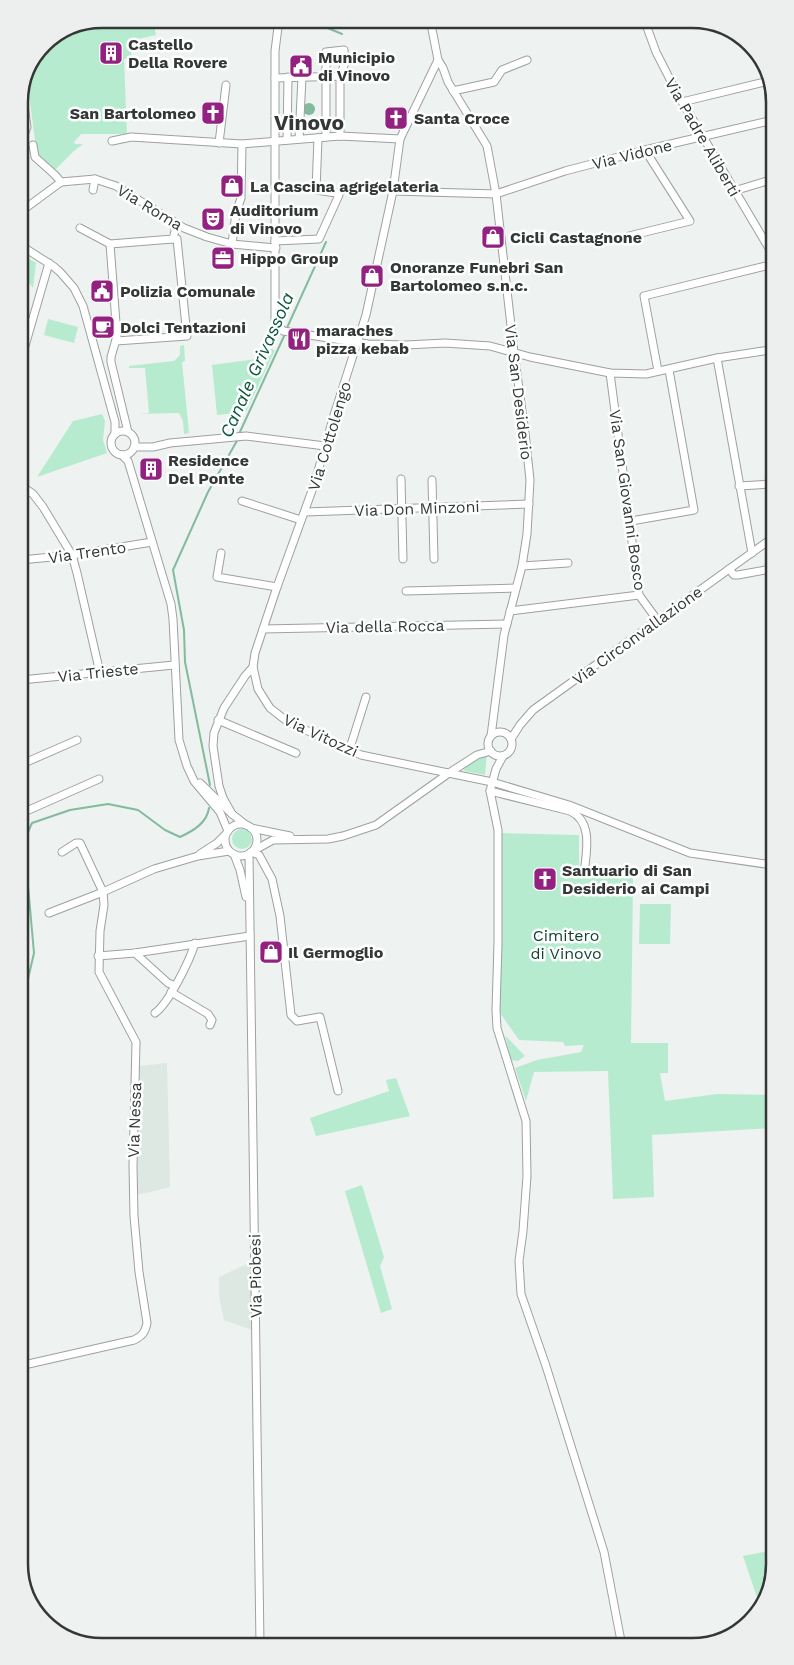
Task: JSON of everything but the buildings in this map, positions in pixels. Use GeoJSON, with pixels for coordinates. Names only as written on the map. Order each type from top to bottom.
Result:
{"type":"FeatureCollection","features":[{"type":"Feature","properties":{"kind":"street"},"geometry":{"type":"LineString","coordinates":[[278,28],[275,51],[275,320],[285,331],[357,343],[490,346],[610,373],[646,374],[717,358],[766,351]]}},
{"type":"Feature","properties":{"kind":"street"},"geometry":{"type":"LineString","coordinates":[[432,28],[438,60]]}},
{"type":"Feature","properties":{"kind":"street","name":"Via Padre Aliberti"},"geometry":{"type":"LineString","coordinates":[[648,28],[656,52],[682,102],[766,243]]}},
{"type":"Feature","properties":{"kind":"street"},"geometry":{"type":"LineString","coordinates":[[326,137],[326,52],[344,50],[345,62],[340,136]]}},
{"type":"Feature","properties":{"kind":"street","name":"Via San Desiderio"},"geometry":{"type":"LineString","coordinates":[[438,60],[453,91],[487,146],[496,194],[530,480],[527,534],[522,566],[504,635],[492,726],[494,734]]}},
{"type":"Feature","properties":{"kind":"street","name":"Via Cottolengo"},"geometry":{"type":"LineString","coordinates":[[232,814],[218,786],[213,746],[214,733],[224,708],[253,667],[255,654],[276,587],[314,485],[366,315],[393,191],[400,139],[438,60]]}},
{"type":"Feature","properties":{"kind":"street"},"geometry":{"type":"LineString","coordinates":[[453,91],[494,82],[502,70],[527,60]]}},
{"type":"Feature","properties":{"kind":"street"},"geometry":{"type":"LineString","coordinates":[[275,74],[288,77],[343,76]]}},
{"type":"Feature","properties":{"kind":"street"},"geometry":{"type":"LineString","coordinates":[[287,140],[288,77]]}},
{"type":"Feature","properties":{"kind":"street"},"geometry":{"type":"LineString","coordinates":[[299,139],[302,77]]}},
{"type":"Feature","properties":{"kind":"street"},"geometry":{"type":"LineString","coordinates":[[682,102],[764,82]]}},
{"type":"Feature","properties":{"kind":"street"},"geometry":{"type":"LineString","coordinates":[[219,143],[226,86]]}},
{"type":"Feature","properties":{"kind":"street","name":"Via Vidone"},"geometry":{"type":"LineString","coordinates":[[496,194],[565,171],[766,122]]}},
{"type":"Feature","properties":{"kind":"street"},"geometry":{"type":"LineString","coordinates":[[112,141],[130,137],[242,144],[340,136],[400,139]]}},
{"type":"Feature","properties":{"kind":"street","name":"Via Roma"},"geometry":{"type":"LineString","coordinates":[[61,182],[95,179],[116,186],[184,228],[232,244],[276,245],[318,239],[339,195],[316,190],[318,138]]}},
{"type":"Feature","properties":{"kind":"street"},"geometry":{"type":"LineString","coordinates":[[232,244],[236,213],[241,198],[242,144]]}},
{"type":"Feature","properties":{"kind":"street"},"geometry":{"type":"LineString","coordinates":[[28,206],[61,182],[56,174],[35,157],[33,145]]}},
{"type":"Feature","properties":{"kind":"street"},"geometry":{"type":"LineString","coordinates":[[629,236],[690,221],[645,150]]}},
{"type":"Feature","properties":{"kind":"street"},"geometry":{"type":"LineString","coordinates":[[93,190],[95,179]]}},
{"type":"Feature","properties":{"kind":"street"},"geometry":{"type":"LineString","coordinates":[[734,191],[766,181]]}},
{"type":"Feature","properties":{"kind":"street"},"geometry":{"type":"LineString","coordinates":[[393,191],[496,194]]}},
{"type":"Feature","properties":{"kind":"street"},"geometry":{"type":"LineString","coordinates":[[116,341],[188,336],[174,223]]}},
{"type":"Feature","properties":{"kind":"street"},"geometry":{"type":"LineString","coordinates":[[80,228],[110,244],[175,239]]}},
{"type":"Feature","properties":{"kind":"street"},"geometry":{"type":"LineString","coordinates":[[175,239],[179,231],[184,228]]}},
{"type":"Feature","properties":{"kind":"street"},"geometry":{"type":"LineString","coordinates":[[221,240],[234,233]]}},
{"type":"Feature","properties":{"kind":"street"},"geometry":{"type":"LineString","coordinates":[[110,244],[117,328],[111,362],[122,432],[129,451],[173,619],[179,740],[186,766],[194,781],[220,812],[227,833],[225,843],[232,853]]}},
{"type":"Feature","properties":{"kind":"street"},"geometry":{"type":"LineString","coordinates":[[28,249],[60,272],[74,288],[83,306],[115,422],[122,432]]}},
{"type":"Feature","properties":{"kind":"street"},"geometry":{"type":"LineString","coordinates":[[28,335],[49,263]]}},
{"type":"Feature","properties":{"kind":"street"},"geometry":{"type":"LineString","coordinates":[[658,371],[644,296],[766,266]]}},
{"type":"Feature","properties":{"kind":"street"},"geometry":{"type":"LineString","coordinates":[[717,358],[752,553]]}},
{"type":"Feature","properties":{"kind":"street"},"geometry":{"type":"LineString","coordinates":[[631,521],[694,510],[669,370]]}},
{"type":"Feature","properties":{"kind":"street","name":"Via San Giovanni Bosco"},"geometry":{"type":"LineString","coordinates":[[610,373],[631,521],[639,595],[658,621]]}},
{"type":"Feature","properties":{"kind":"street"},"geometry":{"type":"LineString","coordinates":[[122,432],[111,440],[112,448],[118,454],[170,442],[238,437],[325,446]]}},
{"type":"Feature","properties":{"kind":"street"},"geometry":{"type":"LineString","coordinates":[[401,479],[403,559]]}},
{"type":"Feature","properties":{"kind":"street"},"geometry":{"type":"LineString","coordinates":[[432,480],[434,559]]}},
{"type":"Feature","properties":{"kind":"street"},"geometry":{"type":"LineString","coordinates":[[739,486],[766,484]]}},
{"type":"Feature","properties":{"kind":"street"},"geometry":{"type":"LineString","coordinates":[[28,491],[43,507],[72,555],[100,673]]}},
{"type":"Feature","properties":{"kind":"street"},"geometry":{"type":"LineString","coordinates":[[242,501],[302,520]]}},
{"type":"Feature","properties":{"kind":"street","name":"Via Don Minzoni"},"geometry":{"type":"LineString","coordinates":[[304,512],[529,504]]}},
{"type":"Feature","properties":{"kind":"street","name":"Via Trento"},"geometry":{"type":"LineString","coordinates":[[28,559],[72,555],[152,542]]}},
{"type":"Feature","properties":{"kind":"street","name":"Via Circonvallazione"},"geometry":{"type":"LineString","coordinates":[[509,737],[533,710],[766,543]]}},
{"type":"Feature","properties":{"kind":"street"},"geometry":{"type":"LineString","coordinates":[[221,553],[217,577],[276,587]]}},
{"type":"Feature","properties":{"kind":"street"},"geometry":{"type":"LineString","coordinates":[[522,566],[568,563]]}},
{"type":"Feature","properties":{"kind":"street"},"geometry":{"type":"LineString","coordinates":[[729,570],[734,575],[738,575],[766,570]]}},
{"type":"Feature","properties":{"kind":"street"},"geometry":{"type":"LineString","coordinates":[[406,591],[516,588]]}},
{"type":"Feature","properties":{"kind":"street"},"geometry":{"type":"LineString","coordinates":[[510,611],[639,595]]}},
{"type":"Feature","properties":{"kind":"street","name":"Via della Rocca"},"geometry":{"type":"LineString","coordinates":[[263,629],[507,624]]}},
{"type":"Feature","properties":{"kind":"street","name":"Via Trieste"},"geometry":{"type":"LineString","coordinates":[[28,679],[174,665]]}},
{"type":"Feature","properties":{"kind":"street","name":"Via Vitozzi"},"geometry":{"type":"LineString","coordinates":[[253,667],[258,689],[270,708],[278,716],[349,751],[492,782],[569,804],[690,852],[766,864]]}},
{"type":"Feature","properties":{"kind":"street"},"geometry":{"type":"LineString","coordinates":[[349,751],[366,697]]}},
{"type":"Feature","properties":{"kind":"street"},"geometry":{"type":"LineString","coordinates":[[218,720],[296,753]]}},
{"type":"Feature","properties":{"kind":"street"},"geometry":{"type":"LineString","coordinates":[[496,769],[491,750],[494,734],[509,737],[511,749],[503,756],[496,769],[490,791],[498,830],[497,1028],[526,1121],[527,1176],[519,1261],[521,1294],[546,1366],[604,1552],[621,1638]]}},
{"type":"Feature","properties":{"kind":"street"},"geometry":{"type":"LineString","coordinates":[[28,761],[77,740]]}},
{"type":"Feature","properties":{"kind":"street"},"geometry":{"type":"LineString","coordinates":[[49,912],[103,892],[149,871],[198,856],[232,853],[239,856],[273,840],[297,838],[328,839],[376,825],[476,755],[491,750],[503,756]]}},
{"type":"Feature","properties":{"kind":"street"},"geometry":{"type":"LineString","coordinates":[[186,766],[210,794],[248,826],[256,836],[256,846],[251,852]]}},
{"type":"Feature","properties":{"kind":"street"},"geometry":{"type":"LineString","coordinates":[[28,810],[99,779]]}},
{"type":"Feature","properties":{"kind":"street"},"geometry":{"type":"LineString","coordinates":[[490,791],[570,811],[580,817],[586,830],[584,874]]}},
{"type":"Feature","properties":{"kind":"street"},"geometry":{"type":"LineString","coordinates":[[198,856],[217,843],[236,825],[248,826],[297,838]]}},
{"type":"Feature","properties":{"kind":"street"},"geometry":{"type":"LineString","coordinates":[[62,852],[76,843],[80,844],[103,892]]}},
{"type":"Feature","properties":{"kind":"street"},"geometry":{"type":"LineString","coordinates":[[251,852],[259,855],[272,878],[280,916],[291,1015],[297,1021],[320,1017],[338,1091]]}},
{"type":"Feature","properties":{"kind":"street","name":"Via Piobesi"},"geometry":{"type":"LineString","coordinates":[[251,852],[249,908],[260,1637]]}},
{"type":"Feature","properties":{"kind":"street","name":"Via Piobesi"},"geometry":{"type":"LineString","coordinates":[[232,853],[240,870],[249,908]]}},
{"type":"Feature","properties":{"kind":"street","name":"Via Nessa"},"geometry":{"type":"LineString","coordinates":[[28,1364],[134,1340],[142,1336],[146,1331],[147,1323],[139,1272],[134,1216],[133,1166],[136,1042],[99,972],[98,956],[104,905],[103,892]]}},
{"type":"Feature","properties":{"kind":"street"},"geometry":{"type":"LineString","coordinates":[[98,956],[135,953],[250,936]]}},
{"type":"Feature","properties":{"kind":"street"},"geometry":{"type":"LineString","coordinates":[[155,1013],[161,1008],[173,989],[195,943]]}},
{"type":"Feature","properties":{"kind":"street"},"geometry":{"type":"LineString","coordinates":[[135,953],[173,989],[208,1014],[212,1020],[210,1025]]}},
{"type":"Feature","properties":{"kind":"shaded area"},"geometry":{"type":"Polygon","coordinates":[[[307,103],[311,103],[315,109],[311,115],[307,115],[303,111],[303,107],[307,103]]]}},
{"type":"Feature","properties":{"kind":"shaded area"},"geometry":{"type":"Polygon","coordinates":[[[167,1063],[170,1187],[137,1195],[140,1066],[167,1063]]]}},
{"type":"Feature","properties":{"kind":"shaded area"},"geometry":{"type":"Polygon","coordinates":[[[251,1262],[252,1330],[224,1320],[219,1296],[219,1277],[251,1262]]]}},
{"type":"Feature","properties":{"kind":"green space"},"geometry":{"type":"Polygon","coordinates":[[[92,28],[155,28],[156,35],[129,41],[132,58],[124,59],[127,134],[81,134],[74,142],[75,144],[83,144],[54,171],[37,156],[29,92],[35,69],[43,56],[64,37],[78,31],[92,28]]]}},
{"type":"Feature","properties":{"kind":"green space"},"geometry":{"type":"Polygon","coordinates":[[[28,258],[36,263],[33,288],[28,282],[28,258]]]}},
{"type":"Feature","properties":{"kind":"green space"},"geometry":{"type":"Polygon","coordinates":[[[48,319],[78,327],[74,343],[44,335],[48,319]]]}},
{"type":"Feature","properties":{"kind":"green space"},"geometry":{"type":"Polygon","coordinates":[[[184,345],[185,361],[182,362],[189,433],[184,434],[183,421],[179,413],[139,414],[149,413],[145,368],[129,368],[129,366],[174,361],[180,355],[180,346],[184,345]]]}},
{"type":"Feature","properties":{"kind":"green space"},"geometry":{"type":"Polygon","coordinates":[[[263,346],[268,346],[270,349],[275,350],[246,412],[217,415],[212,365],[263,358],[263,346]]]}},
{"type":"Feature","properties":{"kind":"green space"},"geometry":{"type":"Polygon","coordinates":[[[102,414],[105,421],[103,440],[107,453],[37,477],[73,421],[102,414]]]}},
{"type":"Feature","properties":{"kind":"green space"},"geometry":{"type":"Polygon","coordinates":[[[487,753],[485,775],[465,771],[462,768],[487,753]]]}},
{"type":"Feature","properties":{"kind":"green space"},"geometry":{"type":"Polygon","coordinates":[[[242,829],[249,832],[252,839],[249,846],[242,849],[235,846],[232,839],[235,832],[242,829]]]}},
{"type":"Feature","properties":{"kind":"green space","name":"Cimitero di Vinovo"},"geometry":{"type":"Polygon","coordinates":[[[501,833],[579,835],[579,876],[633,878],[631,1043],[668,1043],[668,1073],[660,1073],[665,1101],[717,1094],[766,1095],[766,1128],[652,1135],[654,1197],[613,1199],[608,1071],[534,1072],[526,1101],[515,1068],[537,1060],[581,1052],[584,1045],[565,1046],[563,1042],[519,1040],[498,1010],[501,833]]]}},
{"type":"Feature","properties":{"kind":"green space"},"geometry":{"type":"Polygon","coordinates":[[[640,904],[671,904],[670,944],[639,944],[640,904]]]}},
{"type":"Feature","properties":{"kind":"green space"},"geometry":{"type":"Polygon","coordinates":[[[505,1035],[525,1056],[518,1061],[511,1060],[505,1035]]]}},
{"type":"Feature","properties":{"kind":"green space"},"geometry":{"type":"Polygon","coordinates":[[[396,1078],[410,1116],[316,1136],[310,1118],[389,1091],[386,1080],[396,1078]]]}},
{"type":"Feature","properties":{"kind":"green space"},"geometry":{"type":"Polygon","coordinates":[[[362,1185],[384,1257],[380,1266],[392,1309],[381,1313],[345,1191],[362,1185]]]}},
{"type":"Feature","properties":{"kind":"green space"},"geometry":{"type":"Polygon","coordinates":[[[766,1552],[765,1578],[758,1599],[743,1556],[766,1552]]]}},
{"type":"Feature","properties":{"kind":"waterway","name":"Canale Grivassola"},"geometry":{"type":"LineString","coordinates":[[328,28],[342,34]]}},
{"type":"Feature","properties":{"kind":"waterway","name":"Canale Grivassola"},"geometry":{"type":"LineString","coordinates":[[286,330],[326,242]]}},
{"type":"Feature","properties":{"kind":"waterway","name":"Canale Grivassola"},"geometry":{"type":"LineString","coordinates":[[239,434],[285,334]]}},
{"type":"Feature","properties":{"kind":"waterway","name":"Canale Grivassola"},"geometry":{"type":"LineString","coordinates":[[210,785],[185,662],[184,630],[173,570],[208,492],[238,439]]}},
{"type":"Feature","properties":{"kind":"waterway","name":"Canale Grivassola"},"geometry":{"type":"LineString","coordinates":[[28,832],[32,823],[70,810],[108,804],[138,810],[165,830],[180,837],[202,822],[209,808]]}},
{"type":"Feature","properties":{"kind":"waterway","name":"Canale Grivassola"},"geometry":{"type":"LineString","coordinates":[[28,886],[34,953],[28,979]]}},
{"type":"Feature","properties":{"kind":"place","name":"Castello Della Rovere"},"geometry":{"type":"Point","coordinates":[111,53]}},
{"type":"Feature","properties":{"kind":"place","name":"Municipio di Vinovo"},"geometry":{"type":"Point","coordinates":[301,66]}},
{"type":"Feature","properties":{"kind":"place","name":"San Bartolomeo"},"geometry":{"type":"Point","coordinates":[213,113]}},
{"type":"Feature","properties":{"kind":"place","name":"Santa Croce"},"geometry":{"type":"Point","coordinates":[396,118]}},
{"type":"Feature","properties":{"kind":"place","name":"La Cascina agrigelateria"},"geometry":{"type":"Point","coordinates":[232,186]}},
{"type":"Feature","properties":{"kind":"place","name":"Auditorium di Vinovo"},"geometry":{"type":"Point","coordinates":[213,219]}},
{"type":"Feature","properties":{"kind":"place","name":"Cicli Castagnone"},"geometry":{"type":"Point","coordinates":[493,237]}},
{"type":"Feature","properties":{"kind":"place","name":"Hippo Group"},"geometry":{"type":"Point","coordinates":[223,258]}},
{"type":"Feature","properties":{"kind":"place","name":"Onoranze Funebri San Bartolomeo s.n.c."},"geometry":{"type":"Point","coordinates":[372,276]}},
{"type":"Feature","properties":{"kind":"place","name":"Polizia Comunale"},"geometry":{"type":"Point","coordinates":[102,291]}},
{"type":"Feature","properties":{"kind":"place","name":"Dolci Tentazioni"},"geometry":{"type":"Point","coordinates":[103,327]}},
{"type":"Feature","properties":{"kind":"place","name":"maraches pizza kebab"},"geometry":{"type":"Point","coordinates":[299,339]}},
{"type":"Feature","properties":{"kind":"place","name":"Residence Del Ponte"},"geometry":{"type":"Point","coordinates":[151,469]}},
{"type":"Feature","properties":{"kind":"place","name":"Santuario di San Desiderio ai Campi"},"geometry":{"type":"Point","coordinates":[545,879]}},
{"type":"Feature","properties":{"kind":"place","name":"Il Germoglio"},"geometry":{"type":"Point","coordinates":[271,952]}},
{"type":"Feature","properties":{"kind":"district","name":"Vinovo"},"geometry":{"type":"Point","coordinates":[309,123]}}]}
